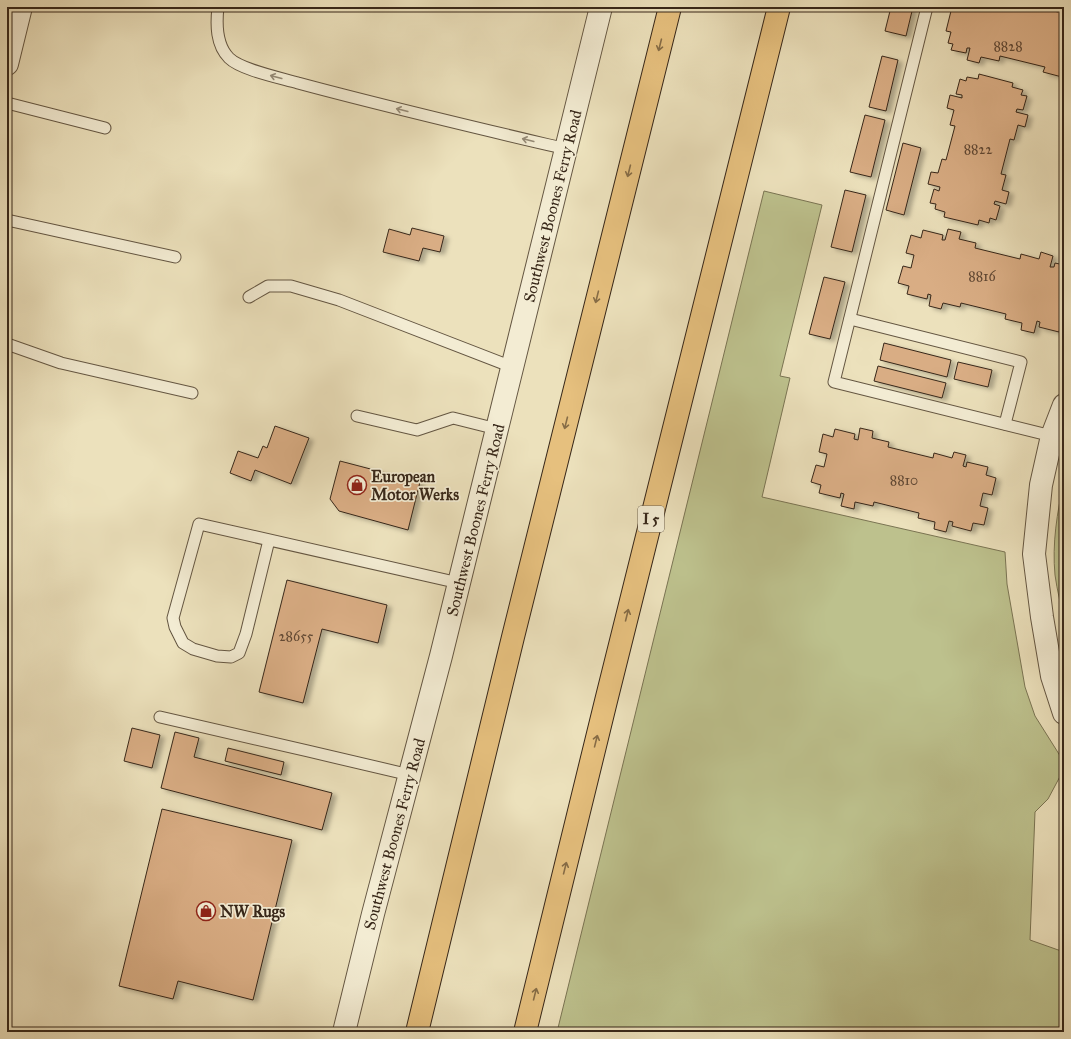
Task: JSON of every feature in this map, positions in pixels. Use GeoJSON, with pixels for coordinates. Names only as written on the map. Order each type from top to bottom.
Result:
{"type":"FeatureCollection","features":[{"type":"Feature","properties":{"kind":"highway"},"geometry":{"type":"LineString","coordinates":[[417,1032],[513,637],[670,7]]}},
{"type":"Feature","properties":{"kind":"highway","name":"I 5"},"geometry":{"type":"LineString","coordinates":[[525,1032],[779,7]]}},
{"type":"Feature","properties":{"kind":"street"},"geometry":{"type":"LineString","coordinates":[[7,64],[21,7]]}},
{"type":"Feature","properties":{"kind":"street","name":"Southwest Boones Ferry Road"},"geometry":{"type":"LineString","coordinates":[[344,1032],[459,583],[601,7]]}},
{"type":"Feature","properties":{"kind":"street"},"geometry":{"type":"LineString","coordinates":[[1064,405],[1052,436],[1041,485],[1034,554],[1042,617],[1052,676],[1064,713]]}},
{"type":"Feature","properties":{"kind":"lane"},"geometry":{"type":"LineString","coordinates":[[218,7],[218,41],[230,59],[251,70],[341,95],[566,149]]}},
{"type":"Feature","properties":{"kind":"lane"},"geometry":{"type":"LineString","coordinates":[[928,7],[834,382],[1052,436]]}},
{"type":"Feature","properties":{"kind":"lane"},"geometry":{"type":"LineString","coordinates":[[7,103],[105,128]]}},
{"type":"Feature","properties":{"kind":"lane"},"geometry":{"type":"LineString","coordinates":[[7,220],[176,257]]}},
{"type":"Feature","properties":{"kind":"lane"},"geometry":{"type":"LineString","coordinates":[[249,297],[268,286],[291,286],[339,300],[512,367]]}},
{"type":"Feature","properties":{"kind":"lane"},"geometry":{"type":"LineString","coordinates":[[850,319],[1021,362],[1005,424]]}},
{"type":"Feature","properties":{"kind":"lane"},"geometry":{"type":"LineString","coordinates":[[7,344],[61,363],[192,392]]}},
{"type":"Feature","properties":{"kind":"lane"},"geometry":{"type":"LineString","coordinates":[[357,416],[417,430],[453,418],[497,429]]}},
{"type":"Feature","properties":{"kind":"lane"},"geometry":{"type":"LineString","coordinates":[[269,540],[246,634],[239,653],[231,657],[217,656],[193,649],[183,643],[178,634],[173,618],[199,524],[459,583]]}},
{"type":"Feature","properties":{"kind":"lane"},"geometry":{"type":"LineString","coordinates":[[160,717],[410,775]]}},
{"type":"Feature","properties":{"kind":"green space"},"geometry":{"type":"Polygon","coordinates":[[[764,191],[822,205],[780,376],[790,378],[762,497],[1005,552],[1007,584],[1025,687],[1035,716],[1064,762],[1064,769],[1048,799],[1035,812],[1030,940],[1064,952],[1064,1032],[557,1032],[764,191]]]}},
{"type":"Feature","properties":{"kind":"green space"},"geometry":{"type":"Polygon","coordinates":[[[1064,482],[1064,620],[1055,575],[1054,552],[1057,516],[1064,482]]]}},
{"type":"Feature","properties":{"kind":"building"},"geometry":{"type":"Polygon","coordinates":[[[891,7],[913,7],[906,36],[885,31],[891,7]]]}},
{"type":"Feature","properties":{"kind":"building"},"geometry":{"type":"Polygon","coordinates":[[[952,7],[1037,7],[1058,12],[1060,8],[1064,9],[1064,84],[1060,83],[1062,77],[1043,72],[1045,67],[1000,56],[999,61],[981,57],[979,63],[967,60],[970,48],[967,48],[966,53],[951,50],[953,44],[948,43],[951,32],[946,31],[952,7]]]}},
{"type":"Feature","properties":{"kind":"building"},"geometry":{"type":"Polygon","coordinates":[[[882,56],[898,60],[886,111],[869,107],[882,56]]]}},
{"type":"Feature","properties":{"kind":"building"},"geometry":{"type":"Polygon","coordinates":[[[979,74],[1013,83],[1012,87],[1023,90],[1021,95],[1027,96],[1023,110],[1017,109],[1016,112],[1028,115],[1025,127],[1018,125],[1014,140],[1010,139],[1001,174],[1006,175],[1002,190],[1009,192],[1006,204],[995,201],[994,204],[1000,206],[996,220],[990,218],[989,223],[979,220],[978,225],[944,217],[945,212],[935,209],[936,204],[930,203],[934,189],[939,191],[940,187],[928,184],[931,172],[938,173],[942,159],[946,160],[955,126],[950,125],[954,110],[947,108],[950,95],[962,98],[962,95],[956,94],[960,79],[966,81],[967,77],[978,79],[979,74]]]}},
{"type":"Feature","properties":{"kind":"building"},"geometry":{"type":"Polygon","coordinates":[[[865,115],[885,120],[871,177],[850,172],[865,115]]]}},
{"type":"Feature","properties":{"kind":"building"},"geometry":{"type":"Polygon","coordinates":[[[903,143],[921,148],[904,215],[886,210],[903,143]]]}},
{"type":"Feature","properties":{"kind":"building"},"geometry":{"type":"Polygon","coordinates":[[[845,190],[866,195],[852,252],[831,247],[845,190]]]}},
{"type":"Feature","properties":{"kind":"building"},"geometry":{"type":"Polygon","coordinates":[[[412,228],[444,236],[440,252],[423,248],[419,261],[383,252],[389,229],[410,235],[412,228]]]}},
{"type":"Feature","properties":{"kind":"building"},"geometry":{"type":"Polygon","coordinates":[[[948,229],[961,232],[959,239],[976,243],[975,248],[1020,259],[1021,254],[1039,259],[1041,252],[1053,256],[1050,267],[1054,267],[1055,263],[1064,265],[1064,325],[1061,324],[1059,332],[1039,327],[1040,322],[1037,321],[1034,333],[1021,330],[1022,323],[1005,319],[1006,314],[961,303],[960,307],[943,303],[941,309],[929,306],[931,295],[928,294],[927,299],[907,294],[909,286],[898,283],[903,266],[911,268],[914,255],[906,253],[911,235],[921,238],[923,230],[943,235],[942,240],[945,240],[948,229]]]}},
{"type":"Feature","properties":{"kind":"building"},"geometry":{"type":"Polygon","coordinates":[[[824,277],[845,282],[830,339],[809,334],[824,277]]]}},
{"type":"Feature","properties":{"kind":"building"},"geometry":{"type":"Polygon","coordinates":[[[884,343],[951,360],[947,377],[880,360],[884,343]]]}},
{"type":"Feature","properties":{"kind":"building"},"geometry":{"type":"Polygon","coordinates":[[[958,362],[992,370],[988,387],[954,379],[958,362]]]}},
{"type":"Feature","properties":{"kind":"building"},"geometry":{"type":"Polygon","coordinates":[[[878,366],[946,383],[942,398],[874,381],[878,366]]]}},
{"type":"Feature","properties":{"kind":"building"},"geometry":{"type":"Polygon","coordinates":[[[275,426],[309,438],[291,484],[255,470],[251,481],[230,473],[238,451],[258,458],[263,446],[267,448],[275,426]]]}},
{"type":"Feature","properties":{"kind":"building"},"geometry":{"type":"Polygon","coordinates":[[[860,428],[873,431],[872,438],[889,442],[888,447],[933,458],[934,453],[952,458],[954,452],[966,455],[963,466],[966,467],[967,462],[988,467],[986,475],[996,478],[992,495],[983,493],[980,506],[988,508],[984,525],[973,523],[971,531],[952,526],[953,522],[949,521],[946,532],[934,529],[935,522],[918,518],[919,513],[874,502],[873,506],[855,502],[854,509],[841,506],[844,494],[841,493],[840,498],[819,493],[821,485],[811,482],[816,465],[824,467],[827,454],[819,452],[823,434],[833,437],[835,429],[855,434],[854,439],[858,440],[860,428]]]}},
{"type":"Feature","properties":{"kind":"building"},"geometry":{"type":"Polygon","coordinates":[[[340,461],[420,482],[408,530],[339,511],[330,499],[340,461]]]}},
{"type":"Feature","properties":{"kind":"building"},"geometry":{"type":"Polygon","coordinates":[[[287,580],[387,605],[378,643],[322,629],[303,703],[259,692],[287,580]]]}},
{"type":"Feature","properties":{"kind":"building"},"geometry":{"type":"Polygon","coordinates":[[[132,728],[160,735],[152,768],[124,761],[132,728]]]}},
{"type":"Feature","properties":{"kind":"building"},"geometry":{"type":"Polygon","coordinates":[[[175,732],[199,738],[194,757],[332,793],[322,830],[161,788],[175,732]]]}},
{"type":"Feature","properties":{"kind":"building"},"geometry":{"type":"Polygon","coordinates":[[[228,748],[284,762],[281,775],[225,761],[228,748]]]}},
{"type":"Feature","properties":{"kind":"building","name":"NW Rugs"},"geometry":{"type":"Polygon","coordinates":[[[162,809],[292,840],[253,1000],[178,981],[173,999],[119,986],[162,809]]]}},
{"type":"Feature","properties":{"kind":"place","name":"European Motor Werks"},"geometry":{"type":"Point","coordinates":[357,485]}},
{"type":"Feature","properties":{"kind":"place","name":"NW Rugs"},"geometry":{"type":"Point","coordinates":[206,911]}}]}
